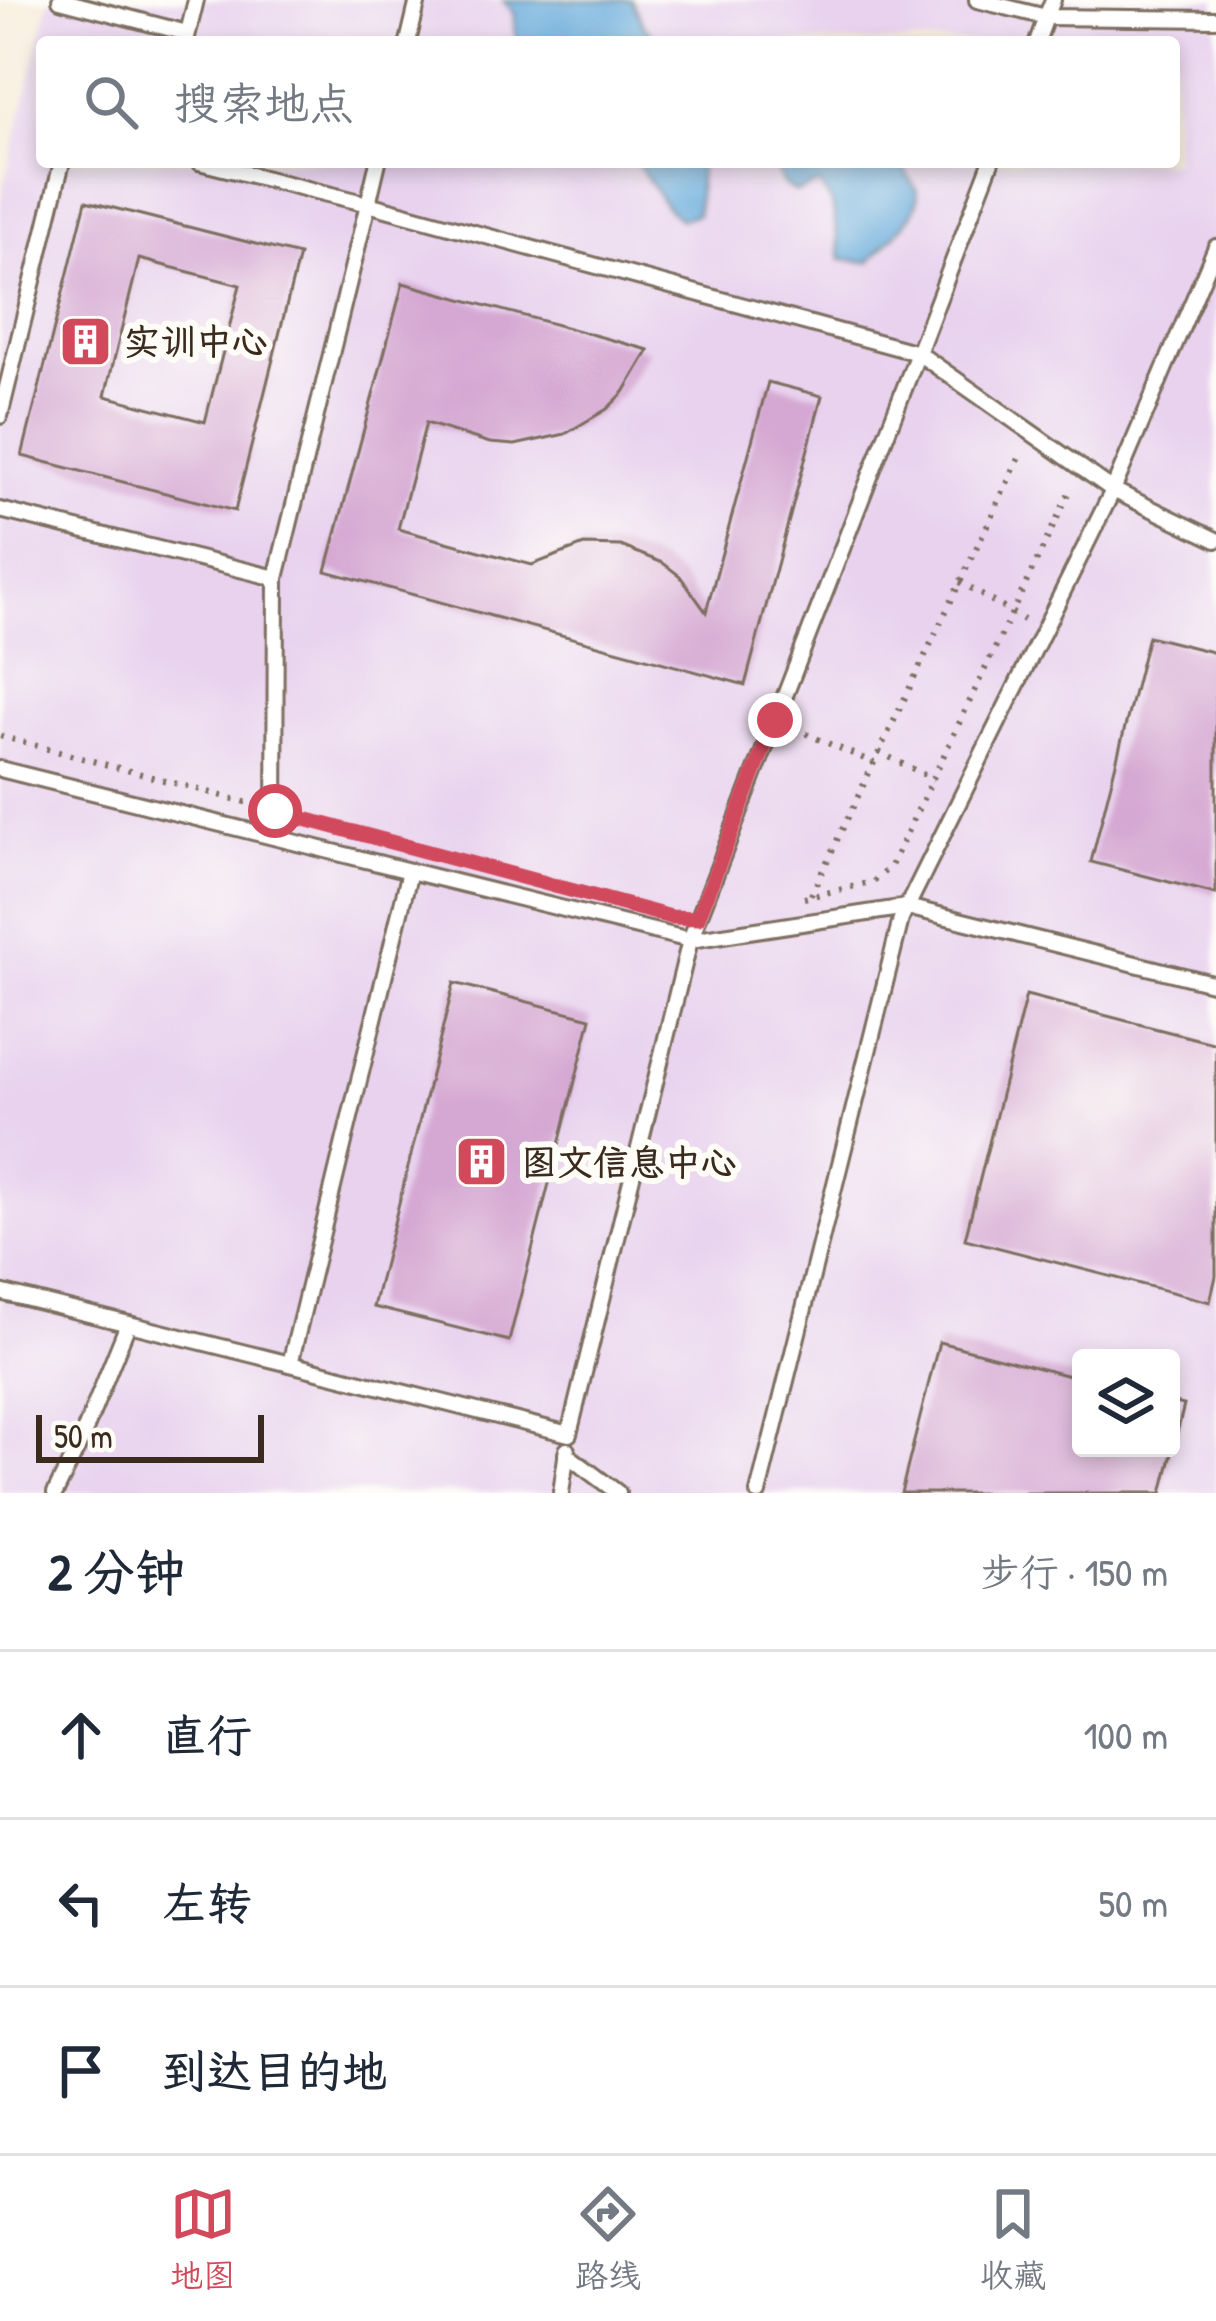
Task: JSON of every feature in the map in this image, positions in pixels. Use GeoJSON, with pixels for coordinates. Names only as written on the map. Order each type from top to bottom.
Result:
{"type":"FeatureCollection","features":[{"type":"Feature","properties":{"kind":"lane"},"geometry":{"type":"LineString","coordinates":[[60,0],[179,36]]}},
{"type":"Feature","properties":{"kind":"lane"},"geometry":{"type":"LineString","coordinates":[[187,36],[196,0]]}},
{"type":"Feature","properties":{"kind":"lane"},"geometry":{"type":"LineString","coordinates":[[409,36],[418,0]]}},
{"type":"Feature","properties":{"kind":"lane"},"geometry":{"type":"LineString","coordinates":[[977,0],[1046,17],[1216,20]]}},
{"type":"Feature","properties":{"kind":"lane"},"geometry":{"type":"LineString","coordinates":[[1039,36],[1053,0]]}},
{"type":"Feature","properties":{"kind":"lane"},"geometry":{"type":"LineString","coordinates":[[0,416],[61,168]]}},
{"type":"Feature","properties":{"kind":"lane"},"geometry":{"type":"LineString","coordinates":[[223,168],[918,352],[1113,490],[1216,540]]}},
{"type":"Feature","properties":{"kind":"lane"},"geometry":{"type":"LineString","coordinates":[[275,838],[276,578],[377,168]]}},
{"type":"Feature","properties":{"kind":"lane"},"geometry":{"type":"LineString","coordinates":[[561,1493],[569,1434],[690,940],[989,168]]}},
{"type":"Feature","properties":{"kind":"lane"},"geometry":{"type":"LineString","coordinates":[[758,1493],[907,907],[1113,490],[1216,247]]}},
{"type":"Feature","properties":{"kind":"lane"},"geometry":{"type":"LineString","coordinates":[[0,510],[276,578]]}},
{"type":"Feature","properties":{"kind":"lane"},"geometry":{"type":"LineString","coordinates":[[0,769],[690,940],[907,907],[1216,984]]}},
{"type":"Feature","properties":{"kind":"lane"},"geometry":{"type":"LineString","coordinates":[[290,1364],[410,871]]}},
{"type":"Feature","properties":{"kind":"lane"},"geometry":{"type":"LineString","coordinates":[[0,1292],[569,1434]]}},
{"type":"Feature","properties":{"kind":"lane"},"geometry":{"type":"LineString","coordinates":[[55,1493],[128,1324]]}},
{"type":"Feature","properties":{"kind":"lane"},"geometry":{"type":"LineString","coordinates":[[566,1454],[618,1493]]}},
{"type":"Feature","properties":{"kind":"path"},"geometry":{"type":"LineString","coordinates":[[810,896],[1032,433]]}},
{"type":"Feature","properties":{"kind":"path"},"geometry":{"type":"LineString","coordinates":[[788,901],[873,882],[892,866],[1081,468]]}},
{"type":"Feature","properties":{"kind":"path"},"geometry":{"type":"LineString","coordinates":[[960,582],[1043,631]]}},
{"type":"Feature","properties":{"kind":"path"},"geometry":{"type":"LineString","coordinates":[[775,720],[874,763]]}},
{"type":"Feature","properties":{"kind":"path"},"geometry":{"type":"LineString","coordinates":[[0,736],[341,829]]}},
{"type":"Feature","properties":{"kind":"path"},"geometry":{"type":"LineString","coordinates":[[879,752],[933,779]]}},
{"type":"Feature","properties":{"kind":"shaded area"},"geometry":{"type":"Polygon","coordinates":[[[49,0],[1216,0],[1216,1493],[0,1493],[0,202],[36,54],[36,168],[1180,168],[1180,36],[40,36],[49,0]]]}},
{"type":"Feature","properties":{"kind":"water"},"geometry":{"type":"Polygon","coordinates":[[[503,0],[631,0],[654,36],[516,36],[514,13],[503,0]]]}},
{"type":"Feature","properties":{"kind":"water"},"geometry":{"type":"Polygon","coordinates":[[[641,168],[700,168],[697,214],[680,219],[666,207],[641,168]]]}},
{"type":"Feature","properties":{"kind":"water"},"geometry":{"type":"Polygon","coordinates":[[[776,168],[904,168],[917,198],[902,227],[869,262],[841,259],[832,203],[819,184],[796,192],[783,184],[776,168]]]}},
{"type":"Feature","properties":{"kind":"building","name":"实训中心"},"geometry":{"type":"Polygon","coordinates":[[[86,201],[299,255],[235,511],[22,456],[86,201]],[[139,259],[105,396],[205,422],[240,285],[139,259]]]}},
{"type":"Feature","properties":{"kind":"building"},"geometry":{"type":"Polygon","coordinates":[[[403,283],[649,350],[624,392],[607,409],[565,434],[515,445],[490,443],[426,423],[398,529],[532,565],[584,545],[621,546],[663,563],[680,576],[706,612],[768,382],[822,396],[745,685],[326,571],[403,283]]]}},
{"type":"Feature","properties":{"kind":"building"},"geometry":{"type":"Polygon","coordinates":[[[1148,636],[1216,653],[1216,894],[1091,862],[1148,636]]]}},
{"type":"Feature","properties":{"kind":"building","name":"图文信息中心"},"geometry":{"type":"Polygon","coordinates":[[[454,983],[591,1018],[509,1341],[373,1307],[454,983]]]}},
{"type":"Feature","properties":{"kind":"building"},"geometry":{"type":"Polygon","coordinates":[[[1026,995],[1216,1044],[1216,1276],[1210,1302],[965,1239],[1026,995]]]}},
{"type":"Feature","properties":{"kind":"building"},"geometry":{"type":"Polygon","coordinates":[[[939,1342],[1072,1377],[1072,1457],[1171,1457],[1162,1493],[901,1493],[939,1342]]]}},
{"type":"Feature","properties":{"kind":"place","name":"实训中心"},"geometry":{"type":"Point","coordinates":[85,341]}},
{"type":"Feature","properties":{"kind":"place","name":"图文信息中心"},"geometry":{"type":"Point","coordinates":[482,1162]}},
{"type":"Feature","properties":{"kind":"route"},"geometry":{"type":"LineString","coordinates":[[275,811],[671,917],[698,918],[775,720]]}}]}
